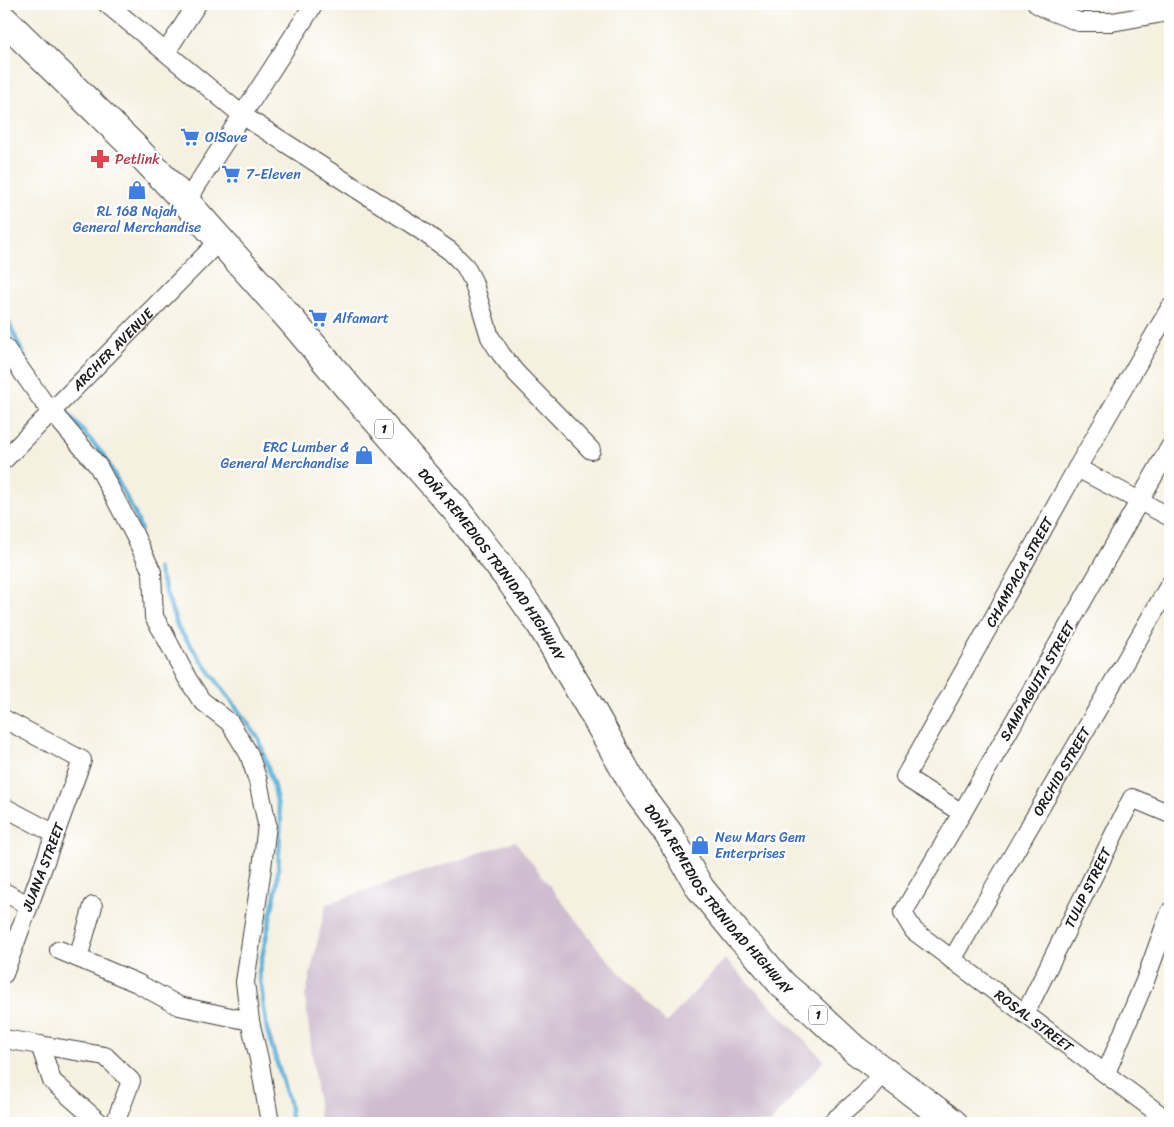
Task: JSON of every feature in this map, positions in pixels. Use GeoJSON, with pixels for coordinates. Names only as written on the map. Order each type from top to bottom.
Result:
{"type":"FeatureCollection","features":[{"type":"Feature","properties":{"kind":"highway","name":"DOÑA REMEDIOS TRINIDAD HIGHWAY"},"geometry":{"type":"LineString","coordinates":[[4,20],[133,146],[221,239],[456,512],[515,587],[540,623],[637,791],[669,834],[700,888],[740,937],[783,985],[854,1048],[953,1123]]}},
{"type":"Feature","properties":{"kind":"street"},"geometry":{"type":"LineString","coordinates":[[107,4],[242,115],[450,251],[465,266],[473,281],[490,337],[501,354],[516,373],[591,450]]}},
{"type":"Feature","properties":{"kind":"street"},"geometry":{"type":"LineString","coordinates":[[166,52],[197,4]]}},
{"type":"Feature","properties":{"kind":"street"},"geometry":{"type":"LineString","coordinates":[[186,202],[314,4]]}},
{"type":"Feature","properties":{"kind":"street"},"geometry":{"type":"LineString","coordinates":[[1037,4],[1079,22],[1112,22],[1163,13],[1170,6]]}},
{"type":"Feature","properties":{"kind":"street","name":"ARCHER AVENUE"},"geometry":{"type":"LineString","coordinates":[[4,460],[221,239]]}},
{"type":"Feature","properties":{"kind":"street","name":"CHAMPACA STREET"},"geometry":{"type":"LineString","coordinates":[[962,813],[905,777],[1077,468],[1170,308]]}},
{"type":"Feature","properties":{"kind":"street"},"geometry":{"type":"LineString","coordinates":[[4,346],[42,400],[98,466],[152,572],[154,617],[186,678],[201,700],[230,724],[249,754],[258,781],[267,824],[245,982],[250,1021],[259,1059],[270,1123]]}},
{"type":"Feature","properties":{"kind":"street","name":"SAMPAGUITA STREET"},"geometry":{"type":"LineString","coordinates":[[903,913],[1170,447]]}},
{"type":"Feature","properties":{"kind":"street"},"geometry":{"type":"LineString","coordinates":[[1077,468],[1170,517]]}},
{"type":"Feature","properties":{"kind":"street","name":"ORCHID STREET"},"geometry":{"type":"LineString","coordinates":[[952,960],[1170,584]]}},
{"type":"Feature","properties":{"kind":"street","name":"JUANA STREET"},"geometry":{"type":"LineString","coordinates":[[4,719],[82,760],[4,970]]}},
{"type":"Feature","properties":{"kind":"street","name":"TULIP STREET"},"geometry":{"type":"LineString","coordinates":[[1026,1014],[1132,798],[1170,814]]}},
{"type":"Feature","properties":{"kind":"street"},"geometry":{"type":"LineString","coordinates":[[4,807],[55,834]]}},
{"type":"Feature","properties":{"kind":"street"},"geometry":{"type":"LineString","coordinates":[[4,892],[28,905]]}},
{"type":"Feature","properties":{"kind":"street"},"geometry":{"type":"LineString","coordinates":[[78,958],[93,906]]}},
{"type":"Feature","properties":{"kind":"street"},"geometry":{"type":"LineString","coordinates":[[1106,1073],[1145,981],[1170,912]]}},
{"type":"Feature","properties":{"kind":"street","name":"ROSAL STREET"},"geometry":{"type":"LineString","coordinates":[[903,913],[914,931],[1170,1122]]}},
{"type":"Feature","properties":{"kind":"street"},"geometry":{"type":"LineString","coordinates":[[59,950],[137,984],[179,1006],[250,1021]]}},
{"type":"Feature","properties":{"kind":"street"},"geometry":{"type":"LineString","coordinates":[[4,1039],[105,1056],[131,1080],[115,1123]]}},
{"type":"Feature","properties":{"kind":"street"},"geometry":{"type":"LineString","coordinates":[[40,1045],[52,1081],[100,1123]]}},
{"type":"Feature","properties":{"kind":"street"},"geometry":{"type":"LineString","coordinates":[[831,1123],[865,1094],[884,1071]]}},
{"type":"Feature","properties":{"kind":"shaded area"},"geometry":{"type":"Polygon","coordinates":[[[515,841],[600,951],[666,1023],[725,959],[824,1060],[770,1123],[320,1123],[305,997],[326,904],[515,841]]]}},
{"type":"Feature","properties":{"kind":"waterway"},"geometry":{"type":"LineString","coordinates":[[4,312],[30,370]]}},
{"type":"Feature","properties":{"kind":"waterway"},"geometry":{"type":"LineString","coordinates":[[65,410],[105,457],[135,514],[141,530]]}},
{"type":"Feature","properties":{"kind":"waterway"},"geometry":{"type":"LineString","coordinates":[[158,569],[178,628],[259,739],[274,787],[281,820],[277,885],[259,972],[267,1030],[289,1102],[292,1123]]}},
{"type":"Feature","properties":{"kind":"place","name":"O!Save"},"geometry":{"type":"Point","coordinates":[190,137]}},
{"type":"Feature","properties":{"kind":"place","name":"Petlink"},"geometry":{"type":"Point","coordinates":[100,159]}},
{"type":"Feature","properties":{"kind":"place","name":"7-Eleven"},"geometry":{"type":"Point","coordinates":[231,174]}},
{"type":"Feature","properties":{"kind":"place","name":"RL 168 Najah General Merchandise"},"geometry":{"type":"Point","coordinates":[137,190]}},
{"type":"Feature","properties":{"kind":"place","name":"Alfamart"},"geometry":{"type":"Point","coordinates":[318,318]}},
{"type":"Feature","properties":{"kind":"place","name":"ERC Lumber & General Merchandise"},"geometry":{"type":"Point","coordinates":[364,455]}},
{"type":"Feature","properties":{"kind":"place","name":"New Mars Gem Enterprises"},"geometry":{"type":"Point","coordinates":[700,845]}}]}
